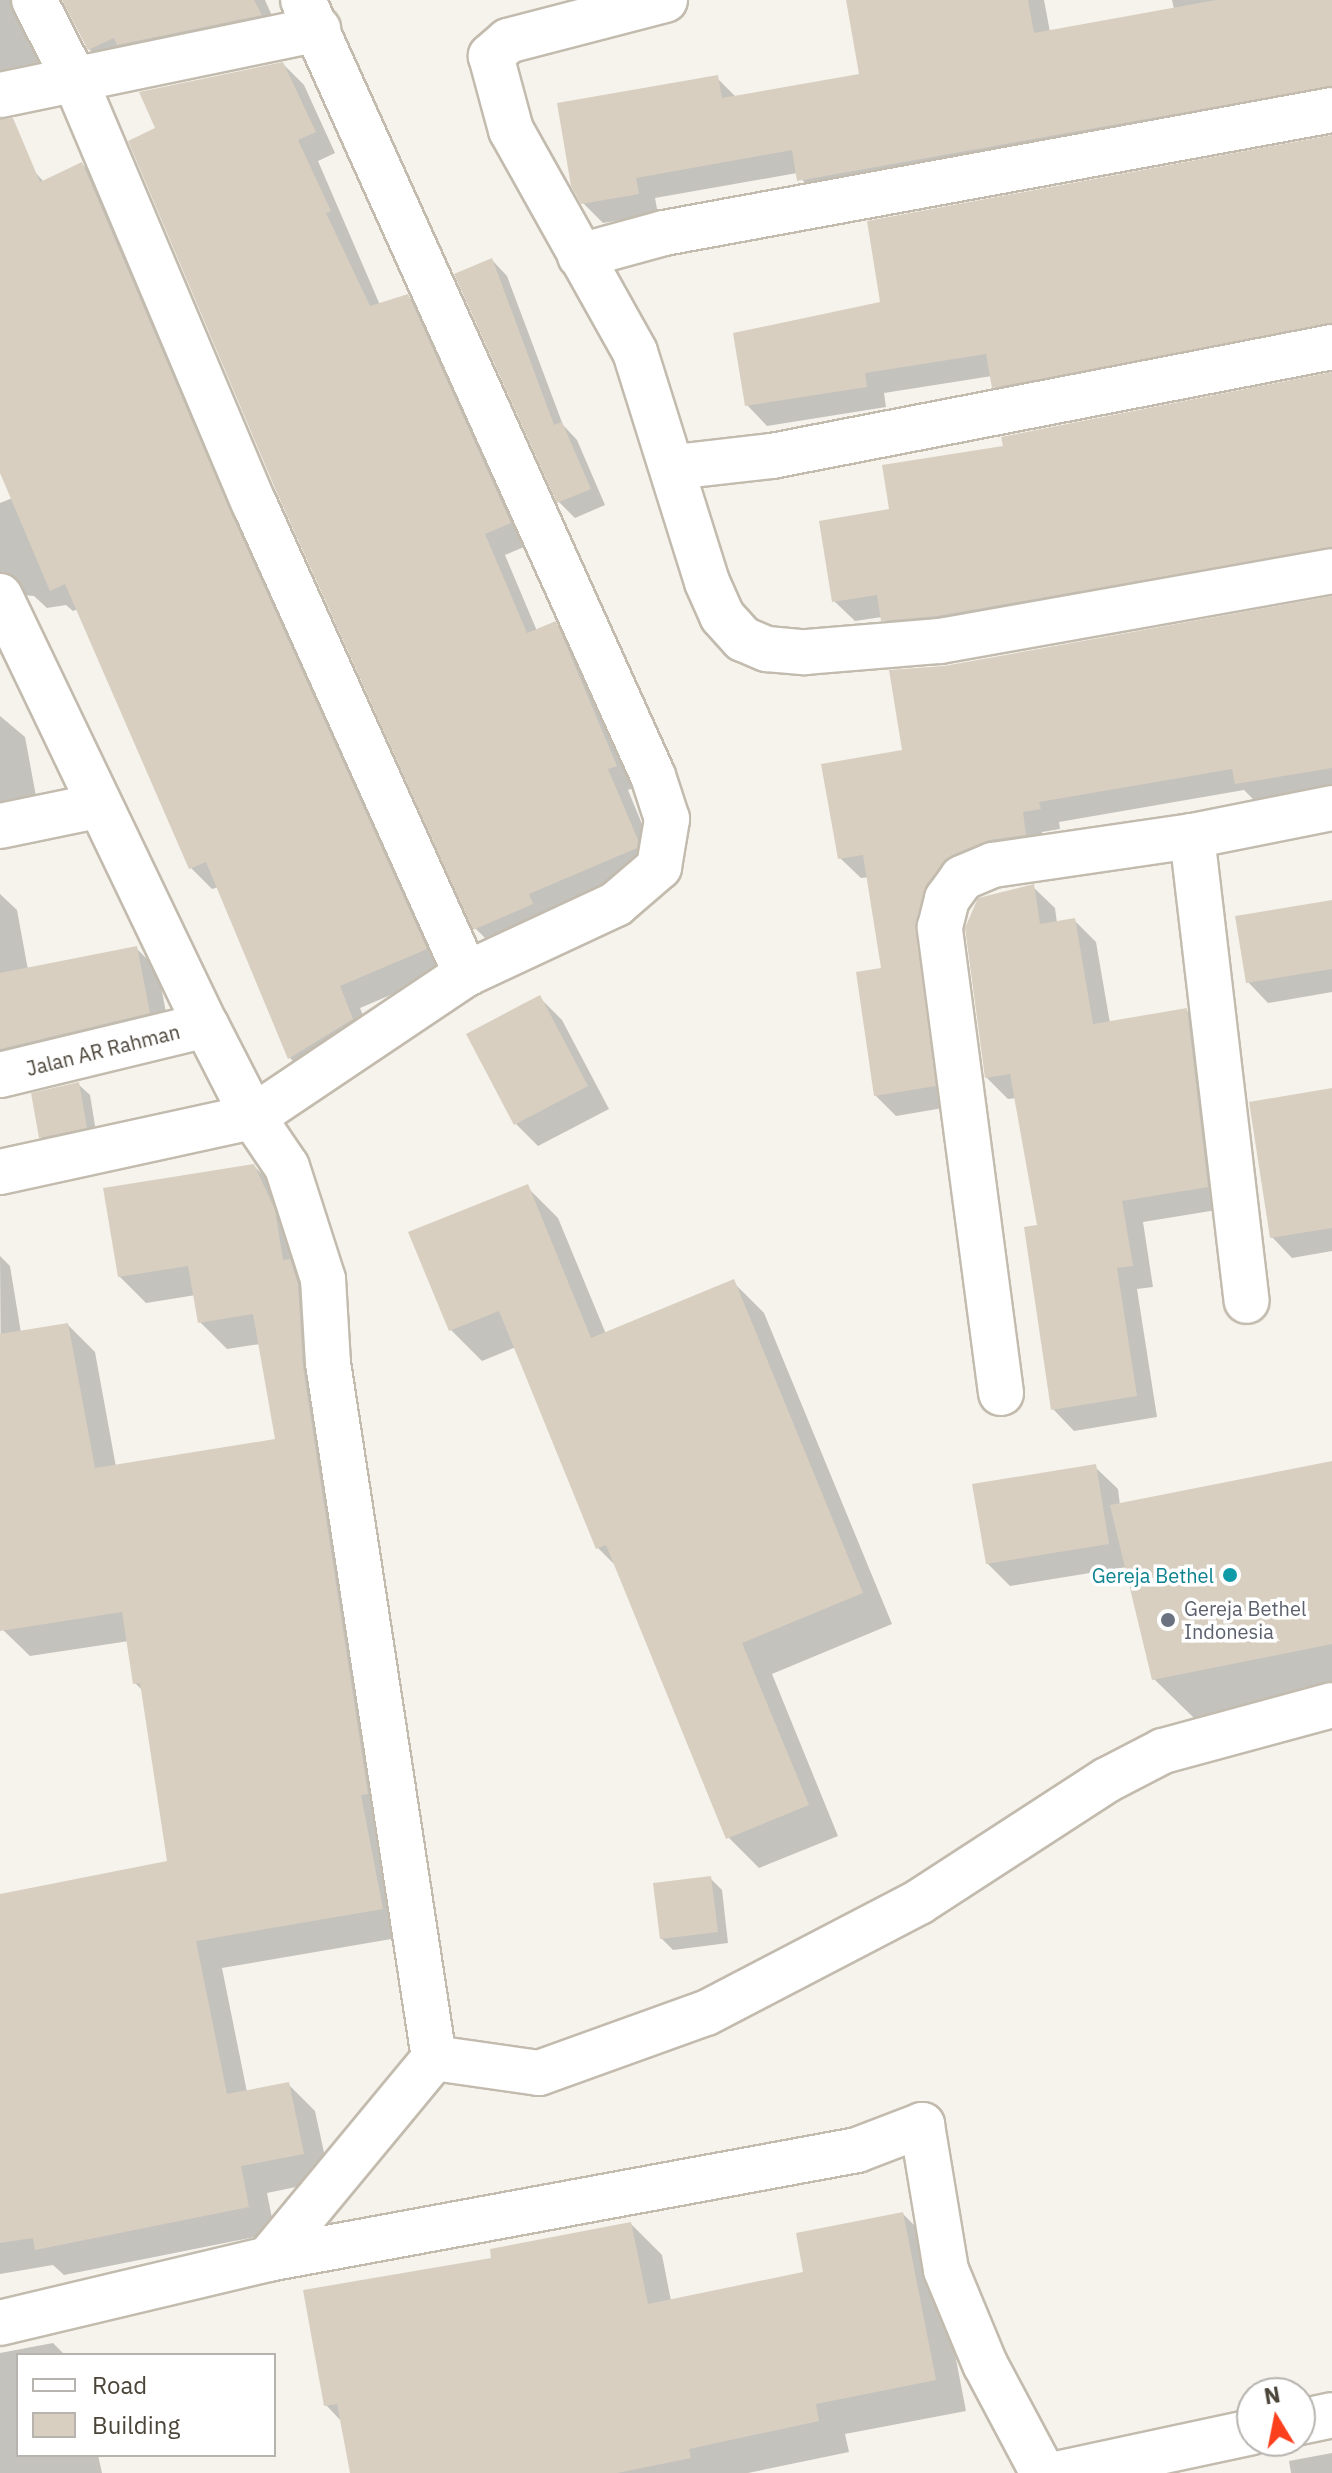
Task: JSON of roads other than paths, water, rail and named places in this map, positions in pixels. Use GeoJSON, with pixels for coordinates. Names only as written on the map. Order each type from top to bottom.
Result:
{"type":"FeatureCollection","features":[{"type":"Feature","properties":{"kind":"street"},"geometry":{"type":"LineString","coordinates":[[34,0],[75,80],[254,503],[466,974]]}},
{"type":"Feature","properties":{"kind":"street"},"geometry":{"type":"LineString","coordinates":[[665,0],[508,41],[491,56],[511,130],[635,352],[722,616],[743,639],[767,649],[805,652],[940,641],[1332,571]]}},
{"type":"Feature","properties":{"kind":"street"},"geometry":{"type":"LineString","coordinates":[[0,95],[75,80],[310,15],[653,776],[667,819],[659,867],[644,884],[616,904],[466,974],[253,1117],[0,1172]]}},
{"type":"Feature","properties":{"kind":"street"},"geometry":{"type":"LineString","coordinates":[[580,256],[664,233],[1332,110]]}},
{"type":"Feature","properties":{"kind":"street"},"geometry":{"type":"LineString","coordinates":[[675,467],[772,456],[1332,347]]}},
{"type":"Feature","properties":{"kind":"street"},"geometry":{"type":"LineString","coordinates":[[2,606],[206,1025],[253,1117],[287,1167],[323,1279],[328,1363],[434,2058],[268,2259]]}},
{"type":"Feature","properties":{"kind":"street"},"geometry":{"type":"LineString","coordinates":[[0,826],[97,806]]}},
{"type":"Feature","properties":{"kind":"street"},"geometry":{"type":"LineString","coordinates":[[1001,1393],[940,927],[947,899],[962,878],[993,865],[1192,836],[1332,808]]}},
{"type":"Feature","properties":{"kind":"street"},"geometry":{"type":"LineString","coordinates":[[1192,836],[1247,1301]]}},
{"type":"Feature","properties":{"kind":"street","name":"Jalan AR Rahman"},"geometry":{"type":"LineString","coordinates":[[0,1075],[206,1025]]}},
{"type":"Feature","properties":{"kind":"street"},"geometry":{"type":"LineString","coordinates":[[434,2058],[539,2073],[706,2013],[919,1902],[1107,1780],[1163,1751],[1332,1705]]}},
{"type":"Feature","properties":{"kind":"street"},"geometry":{"type":"LineString","coordinates":[[0,2323],[268,2259],[857,2150],[922,2125],[946,2270],[985,2364],[1043,2473]]}},
{"type":"Feature","properties":{"kind":"street"},"geometry":{"type":"LineString","coordinates":[[1061,2473],[1236,2435]]}},
{"type":"Feature","properties":{"kind":"place","name":"Gereja Bethel"},"geometry":{"type":"Point","coordinates":[1230,1575]}},
{"type":"Feature","properties":{"kind":"place","name":"Gereja Bethel Indonesia"},"geometry":{"type":"Point","coordinates":[1168,1620]}}]}
